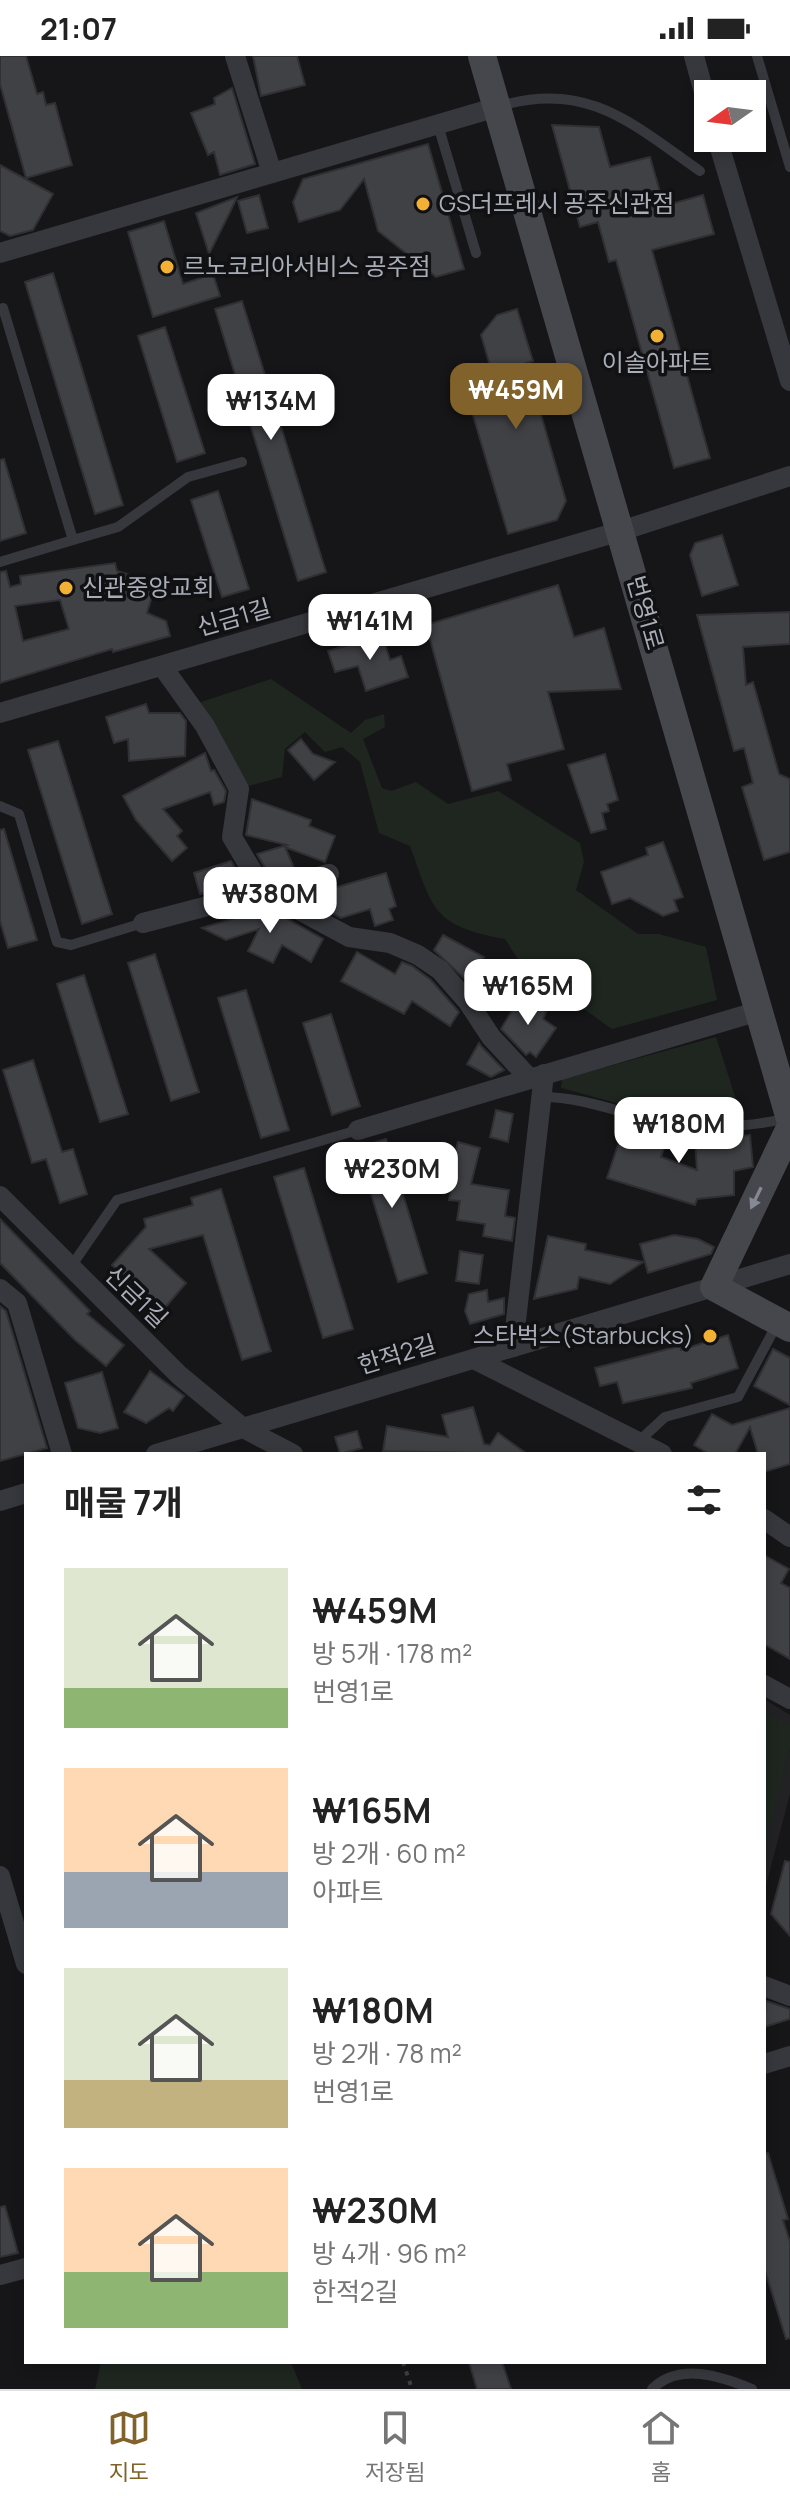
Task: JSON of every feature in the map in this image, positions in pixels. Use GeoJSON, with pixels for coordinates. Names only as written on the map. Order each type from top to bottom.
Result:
{"type":"FeatureCollection","features":[{"type":"Feature","properties":{"kind":"main road","name":"번영1로"},"geometry":{"type":"LineString","coordinates":[[482,56],[789,1114]]}},
{"type":"Feature","properties":{"kind":"main road"},"geometry":{"type":"LineString","coordinates":[[784,1324],[714,1287],[789,1114]]}},
{"type":"Feature","properties":{"kind":"street"},"geometry":{"type":"LineString","coordinates":[[235,56],[272,173]]}},
{"type":"Feature","properties":{"kind":"street"},"geometry":{"type":"LineString","coordinates":[[694,56],[701,80]]}},
{"type":"Feature","properties":{"kind":"street"},"geometry":{"type":"LineString","coordinates":[[0,253],[497,107]]}},
{"type":"Feature","properties":{"kind":"street"},"geometry":{"type":"LineString","coordinates":[[721,152],[790,381]]}},
{"type":"Feature","properties":{"kind":"street","name":"신금1길"},"geometry":{"type":"LineString","coordinates":[[0,713],[621,531],[790,476]]}},
{"type":"Feature","properties":{"kind":"street"},"geometry":{"type":"LineString","coordinates":[[162,666],[205,726],[239,789],[232,837],[264,891],[349,937],[390,943],[418,955],[440,970],[468,1002],[491,1037],[537,1076],[542,1097],[513,1347]]}},
{"type":"Feature","properties":{"kind":"street"},"geometry":{"type":"LineString","coordinates":[[143,923],[329,874]]}},
{"type":"Feature","properties":{"kind":"street"},"geometry":{"type":"LineString","coordinates":[[358,1130],[759,1011]]}},
{"type":"Feature","properties":{"kind":"street","name":"신금1길"},"geometry":{"type":"LineString","coordinates":[[0,1196],[179,1375],[243,1428]]}},
{"type":"Feature","properties":{"kind":"street","name":"한적2길"},"geometry":{"type":"LineString","coordinates":[[163,1452],[790,1264]]}},
{"type":"Feature","properties":{"kind":"street"},"geometry":{"type":"LineString","coordinates":[[2,1289],[17,1303],[61,1452]]}},
{"type":"Feature","properties":{"kind":"street"},"geometry":{"type":"LineString","coordinates":[[474,1359],[658,1452]]}},
{"type":"Feature","properties":{"kind":"street"},"geometry":{"type":"LineString","coordinates":[[243,1428],[289,1452]]}},
{"type":"Feature","properties":{"kind":"street"},"geometry":{"type":"LineString","coordinates":[[0,1501],[24,1494]]}},
{"type":"Feature","properties":{"kind":"street"},"geometry":{"type":"LineString","coordinates":[[766,1520],[790,1537]]}},
{"type":"Feature","properties":{"kind":"street"},"geometry":{"type":"LineString","coordinates":[[766,1686],[790,1699]]}},
{"type":"Feature","properties":{"kind":"street"},"geometry":{"type":"LineString","coordinates":[[0,1876],[19,1916],[24,1950]]}},
{"type":"Feature","properties":{"kind":"street"},"geometry":{"type":"LineString","coordinates":[[766,1987],[790,1996]]}},
{"type":"Feature","properties":{"kind":"street"},"geometry":{"type":"LineString","coordinates":[[766,2063],[790,2056]]}},
{"type":"Feature","properties":{"kind":"street"},"geometry":{"type":"LineString","coordinates":[[0,2275],[24,2269]]}},
{"type":"Feature","properties":{"kind":"lane"},"geometry":{"type":"LineString","coordinates":[[757,56],[790,167]]}},
{"type":"Feature","properties":{"kind":"lane"},"geometry":{"type":"LineString","coordinates":[[497,107],[533,97],[602,106],[700,171]]}},
{"type":"Feature","properties":{"kind":"lane"},"geometry":{"type":"LineString","coordinates":[[438,125],[476,253]]}},
{"type":"Feature","properties":{"kind":"lane"},"geometry":{"type":"LineString","coordinates":[[3,308],[73,540]]}},
{"type":"Feature","properties":{"kind":"lane"},"geometry":{"type":"LineString","coordinates":[[0,562],[118,527],[188,477],[242,462]]}},
{"type":"Feature","properties":{"kind":"lane"},"geometry":{"type":"LineString","coordinates":[[0,806],[19,814],[57,942],[71,945],[143,923]]}},
{"type":"Feature","properties":{"kind":"lane"},"geometry":{"type":"LineString","coordinates":[[542,1097],[569,1097],[649,1118],[693,1125],[755,1126],[789,1114]]}},
{"type":"Feature","properties":{"kind":"lane"},"geometry":{"type":"LineString","coordinates":[[70,1268],[117,1200],[358,1130]]}},
{"type":"Feature","properties":{"kind":"lane"},"geometry":{"type":"LineString","coordinates":[[639,1441],[665,1417],[738,1397],[784,1324]]}},
{"type":"Feature","properties":{"kind":"lane"},"geometry":{"type":"LineString","coordinates":[[652,2389],[658,2383],[689,2373],[724,2377],[752,2389]]}},
{"type":"Feature","properties":{"kind":"path"},"geometry":{"type":"LineString","coordinates":[[404,2364],[412,2389]]}},
{"type":"Feature","properties":{"kind":"shaded area"},"geometry":{"type":"Polygon","coordinates":[[[271,679],[351,733],[365,720],[384,714],[385,727],[363,739],[382,788],[391,791],[416,782],[448,804],[498,791],[580,843],[584,862],[576,890],[638,934],[659,934],[706,947],[717,1000],[612,1029],[563,997],[531,990],[519,961],[505,939],[463,928],[439,912],[424,886],[410,846],[379,833],[360,762],[342,747],[325,752],[305,732],[285,749],[282,777],[248,786],[198,703],[271,679]]]}},
{"type":"Feature","properties":{"kind":"shaded area"},"geometry":{"type":"Polygon","coordinates":[[[716,1037],[742,1118],[650,1112],[561,1088],[562,1079],[716,1037]]]}},
{"type":"Feature","properties":{"kind":"shaded area"},"geometry":{"type":"Polygon","coordinates":[[[766,1700],[790,1715],[790,1794],[766,1885],[766,1700]]]}},
{"type":"Feature","properties":{"kind":"shaded area"},"geometry":{"type":"Polygon","coordinates":[[[766,1713],[790,1724],[790,1748],[766,1843],[766,1713]]]}},
{"type":"Feature","properties":{"kind":"shaded area"},"geometry":{"type":"Polygon","coordinates":[[[101,2364],[292,2364],[302,2389],[95,2389],[101,2364]]]}},
{"type":"Feature","properties":{"kind":"building"},"geometry":{"type":"Polygon","coordinates":[[[0,56],[26,56],[37,94],[43,92],[46,105],[55,103],[72,165],[26,178],[0,84],[0,56]]]}},
{"type":"Feature","properties":{"kind":"building"},"geometry":{"type":"Polygon","coordinates":[[[253,56],[297,56],[305,85],[261,96],[253,56]]]}},
{"type":"Feature","properties":{"kind":"building"},"geometry":{"type":"Polygon","coordinates":[[[232,88],[255,164],[220,175],[214,152],[208,155],[191,113],[215,104],[214,98],[232,88]]]}},
{"type":"Feature","properties":{"kind":"building"},"geometry":{"type":"Polygon","coordinates":[[[552,125],[599,127],[610,167],[650,157],[664,206],[703,195],[714,234],[652,250],[710,458],[674,468],[616,260],[609,262],[598,222],[580,227],[552,125]]]}},
{"type":"Feature","properties":{"kind":"building"},"geometry":{"type":"Polygon","coordinates":[[[428,144],[464,269],[436,277],[378,231],[364,179],[340,210],[299,222],[293,202],[303,179],[428,144]]]}},
{"type":"Feature","properties":{"kind":"building"},"geometry":{"type":"Polygon","coordinates":[[[0,165],[53,194],[33,230],[10,236],[0,231],[0,165]]]}},
{"type":"Feature","properties":{"kind":"building"},"geometry":{"type":"Polygon","coordinates":[[[259,195],[268,228],[247,233],[238,201],[259,195]]]}},
{"type":"Feature","properties":{"kind":"building"},"geometry":{"type":"Polygon","coordinates":[[[237,197],[230,212],[209,254],[196,213],[237,197]]]}},
{"type":"Feature","properties":{"kind":"building"},"geometry":{"type":"Polygon","coordinates":[[[164,221],[183,284],[213,274],[220,296],[153,317],[128,232],[164,221]]]}},
{"type":"Feature","properties":{"kind":"building"},"geometry":{"type":"Polygon","coordinates":[[[53,273],[123,505],[95,514],[25,282],[53,273]]]}},
{"type":"Feature","properties":{"kind":"building"},"geometry":{"type":"Polygon","coordinates":[[[242,301],[326,572],[298,581],[215,309],[242,301]]]}},
{"type":"Feature","properties":{"kind":"building"},"geometry":{"type":"Polygon","coordinates":[[[517,309],[533,361],[526,363],[566,501],[557,520],[508,534],[467,395],[496,386],[481,335],[497,315],[517,309]]]}},
{"type":"Feature","properties":{"kind":"building"},"geometry":{"type":"Polygon","coordinates":[[[165,327],[205,453],[177,462],[138,336],[165,327]]]}},
{"type":"Feature","properties":{"kind":"building"},"geometry":{"type":"Polygon","coordinates":[[[4,459],[26,533],[0,541],[0,460],[4,459]]]}},
{"type":"Feature","properties":{"kind":"building"},"geometry":{"type":"Polygon","coordinates":[[[218,491],[249,589],[222,597],[191,500],[218,491]]]}},
{"type":"Feature","properties":{"kind":"building"},"geometry":{"type":"Polygon","coordinates":[[[722,535],[738,585],[702,596],[690,555],[695,543],[722,535]]]}},
{"type":"Feature","properties":{"kind":"building"},"geometry":{"type":"Polygon","coordinates":[[[115,563],[117,571],[156,583],[147,613],[166,621],[170,636],[113,652],[112,649],[0,683],[0,572],[6,571],[10,587],[21,584],[20,576],[115,563]],[[60,600],[15,606],[23,641],[69,629],[60,600]]]}},
{"type":"Feature","properties":{"kind":"building"},"geometry":{"type":"Polygon","coordinates":[[[558,585],[574,637],[604,628],[621,689],[548,692],[564,749],[507,764],[511,780],[472,791],[426,625],[558,585]]]}},
{"type":"Feature","properties":{"kind":"building"},"geometry":{"type":"Polygon","coordinates":[[[790,612],[790,644],[743,647],[746,685],[753,682],[779,774],[790,779],[790,852],[764,860],[742,787],[753,783],[744,748],[734,751],[697,615],[790,612]]]}},
{"type":"Feature","properties":{"kind":"building"},"geometry":{"type":"Polygon","coordinates":[[[382,635],[390,660],[401,656],[408,677],[366,691],[358,666],[335,672],[328,651],[382,635]]]}},
{"type":"Feature","properties":{"kind":"building"},"geometry":{"type":"Polygon","coordinates":[[[146,704],[149,713],[180,713],[186,721],[185,756],[129,761],[128,739],[114,743],[106,717],[146,704]]]}},
{"type":"Feature","properties":{"kind":"building"},"geometry":{"type":"Polygon","coordinates":[[[301,739],[313,754],[335,762],[314,780],[288,750],[301,739]]]}},
{"type":"Feature","properties":{"kind":"building"},"geometry":{"type":"Polygon","coordinates":[[[58,741],[112,914],[82,924],[28,750],[58,741]]]}},
{"type":"Feature","properties":{"kind":"building"},"geometry":{"type":"Polygon","coordinates":[[[205,753],[211,771],[214,770],[226,791],[224,802],[214,805],[210,792],[163,809],[182,831],[177,836],[187,848],[172,861],[136,820],[123,796],[205,753]]]}},
{"type":"Feature","properties":{"kind":"building"},"geometry":{"type":"Polygon","coordinates":[[[605,754],[618,800],[607,804],[609,811],[602,813],[606,829],[591,833],[568,765],[605,754]]]}},
{"type":"Feature","properties":{"kind":"building"},"geometry":{"type":"Polygon","coordinates":[[[252,799],[311,820],[309,826],[335,836],[325,862],[285,847],[294,868],[270,876],[257,854],[287,845],[246,835],[252,799]]]}},
{"type":"Feature","properties":{"kind":"building"},"geometry":{"type":"Polygon","coordinates":[[[4,829],[37,940],[8,948],[0,921],[0,830],[4,829]]]}},
{"type":"Feature","properties":{"kind":"building"},"geometry":{"type":"Polygon","coordinates":[[[663,842],[683,897],[674,900],[678,911],[663,916],[630,898],[612,904],[601,872],[648,855],[646,848],[663,842]]]}},
{"type":"Feature","properties":{"kind":"building"},"geometry":{"type":"Polygon","coordinates":[[[231,861],[244,883],[200,894],[194,873],[231,861]]]}},
{"type":"Feature","properties":{"kind":"building"},"geometry":{"type":"Polygon","coordinates":[[[386,873],[396,906],[389,909],[393,920],[375,926],[370,909],[341,918],[311,902],[309,895],[386,873]]]}},
{"type":"Feature","properties":{"kind":"building"},"geometry":{"type":"Polygon","coordinates":[[[268,908],[323,939],[311,962],[282,945],[273,963],[248,951],[259,929],[226,940],[202,928],[268,908]]]}},
{"type":"Feature","properties":{"kind":"building"},"geometry":{"type":"Polygon","coordinates":[[[443,935],[484,957],[482,960],[521,975],[514,992],[473,976],[469,983],[434,950],[443,935]]]}},
{"type":"Feature","properties":{"kind":"building"},"geometry":{"type":"Polygon","coordinates":[[[357,952],[395,974],[402,962],[431,980],[459,1012],[450,1026],[412,1001],[404,1014],[341,981],[357,952]]]}},
{"type":"Feature","properties":{"kind":"building"},"geometry":{"type":"Polygon","coordinates":[[[155,954],[199,1092],[171,1101],[128,963],[155,954]]]}},
{"type":"Feature","properties":{"kind":"building"},"geometry":{"type":"Polygon","coordinates":[[[84,975],[128,1114],[100,1122],[57,984],[84,975]]]}},
{"type":"Feature","properties":{"kind":"building"},"geometry":{"type":"Polygon","coordinates":[[[246,990],[289,1130],[261,1138],[218,998],[246,990]]]}},
{"type":"Feature","properties":{"kind":"building"},"geometry":{"type":"Polygon","coordinates":[[[520,997],[546,1012],[543,1019],[556,1028],[536,1057],[530,1052],[526,1055],[501,1029],[520,997]]]}},
{"type":"Feature","properties":{"kind":"building"},"geometry":{"type":"Polygon","coordinates":[[[331,1014],[360,1106],[332,1115],[303,1023],[331,1014]]]}},
{"type":"Feature","properties":{"kind":"building"},"geometry":{"type":"Polygon","coordinates":[[[479,1043],[504,1070],[491,1077],[467,1064],[479,1043]]]}},
{"type":"Feature","properties":{"kind":"building"},"geometry":{"type":"Polygon","coordinates":[[[33,1060],[62,1152],[73,1149],[87,1194],[60,1203],[46,1159],[32,1163],[3,1070],[33,1060]]]}},
{"type":"Feature","properties":{"kind":"building"},"geometry":{"type":"Polygon","coordinates":[[[496,1110],[513,1114],[508,1142],[490,1137],[496,1110]]]}},
{"type":"Feature","properties":{"kind":"building"},"geometry":{"type":"Polygon","coordinates":[[[626,1121],[669,1134],[661,1157],[697,1170],[695,1141],[750,1135],[753,1167],[734,1171],[734,1195],[697,1199],[695,1205],[607,1178],[626,1121]]]}},
{"type":"Feature","properties":{"kind":"building"},"geometry":{"type":"Polygon","coordinates":[[[386,1139],[427,1273],[398,1282],[357,1148],[386,1139]]]}},
{"type":"Feature","properties":{"kind":"building"},"geometry":{"type":"Polygon","coordinates":[[[458,1142],[480,1148],[471,1184],[509,1190],[505,1216],[515,1218],[512,1241],[483,1236],[485,1224],[457,1220],[460,1201],[449,1200],[454,1171],[451,1170],[458,1142]]]}},
{"type":"Feature","properties":{"kind":"building"},"geometry":{"type":"Polygon","coordinates":[[[304,1168],[353,1329],[323,1338],[274,1177],[304,1168]]]}},
{"type":"Feature","properties":{"kind":"building"},"geometry":{"type":"Polygon","coordinates":[[[221,1189],[271,1351],[242,1360],[203,1235],[149,1249],[186,1283],[163,1310],[112,1265],[146,1227],[144,1219],[193,1205],[191,1198],[221,1189]]]}},
{"type":"Feature","properties":{"kind":"building"},"geometry":{"type":"Polygon","coordinates":[[[0,1219],[90,1311],[87,1314],[124,1345],[106,1366],[75,1340],[0,1263],[0,1219]]]}},
{"type":"Feature","properties":{"kind":"building"},"geometry":{"type":"Polygon","coordinates":[[[674,1235],[698,1239],[714,1247],[711,1254],[648,1273],[640,1244],[674,1235]]]}},
{"type":"Feature","properties":{"kind":"building"},"geometry":{"type":"Polygon","coordinates":[[[548,1236],[586,1244],[585,1250],[643,1262],[610,1284],[579,1277],[577,1289],[534,1299],[548,1236]]]}},
{"type":"Feature","properties":{"kind":"building"},"geometry":{"type":"Polygon","coordinates":[[[460,1251],[483,1255],[479,1284],[456,1281],[460,1251]]]}},
{"type":"Feature","properties":{"kind":"building"},"geometry":{"type":"Polygon","coordinates":[[[487,1290],[488,1302],[504,1298],[504,1314],[470,1324],[465,1311],[469,1294],[487,1290]]]}},
{"type":"Feature","properties":{"kind":"building"},"geometry":{"type":"Polygon","coordinates":[[[0,1306],[6,1311],[47,1448],[0,1461],[0,1306]]]}},
{"type":"Feature","properties":{"kind":"building"},"geometry":{"type":"Polygon","coordinates":[[[728,1335],[738,1368],[691,1383],[692,1388],[623,1403],[617,1382],[600,1386],[595,1368],[680,1346],[681,1350],[728,1335]]]}},
{"type":"Feature","properties":{"kind":"building"},"geometry":{"type":"Polygon","coordinates":[[[773,1349],[790,1358],[790,1405],[754,1386],[773,1349]]]}},
{"type":"Feature","properties":{"kind":"building"},"geometry":{"type":"Polygon","coordinates":[[[150,1371],[184,1396],[173,1411],[169,1408],[146,1423],[124,1412],[150,1371]]]}},
{"type":"Feature","properties":{"kind":"building"},"geometry":{"type":"Polygon","coordinates":[[[102,1372],[118,1428],[100,1433],[78,1428],[65,1383],[102,1372]]]}},
{"type":"Feature","properties":{"kind":"building"},"geometry":{"type":"Polygon","coordinates":[[[473,1407],[484,1444],[490,1445],[498,1433],[524,1452],[383,1451],[387,1426],[448,1437],[442,1415],[473,1407]]]}},
{"type":"Feature","properties":{"kind":"building"},"geometry":{"type":"Polygon","coordinates":[[[790,1408],[790,1464],[766,1471],[766,1452],[757,1452],[750,1427],[736,1452],[706,1452],[694,1445],[712,1414],[732,1425],[790,1408]]]}},
{"type":"Feature","properties":{"kind":"building"},"geometry":{"type":"Polygon","coordinates":[[[357,1431],[362,1448],[339,1452],[335,1437],[357,1431]]]}},
{"type":"Feature","properties":{"kind":"building"},"geometry":{"type":"Polygon","coordinates":[[[766,1556],[789,1569],[781,1583],[790,1588],[790,1659],[766,1645],[766,1556]]]}},
{"type":"Feature","properties":{"kind":"building"},"geometry":{"type":"Polygon","coordinates":[[[785,1861],[790,1862],[790,1936],[771,1914],[785,1861]]]}},
{"type":"Feature","properties":{"kind":"building"},"geometry":{"type":"Polygon","coordinates":[[[766,2001],[790,2009],[790,2019],[766,2026],[766,2001]]]}},
{"type":"Feature","properties":{"kind":"building"},"geometry":{"type":"Polygon","coordinates":[[[766,2154],[788,2219],[783,2220],[790,2242],[790,2338],[786,2339],[766,2274],[766,2154]]]}},
{"type":"Feature","properties":{"kind":"building"},"geometry":{"type":"Polygon","coordinates":[[[5,2206],[18,2253],[0,2257],[0,2207],[5,2206]]]}},
{"type":"Feature","properties":{"kind":"building"},"geometry":{"type":"Polygon","coordinates":[[[470,2364],[503,2364],[511,2389],[477,2389],[470,2364]]]}},
{"type":"Feature","properties":{"kind":"place","name":"GS더프레시 공주신관점"},"geometry":{"type":"Point","coordinates":[423,204]}},
{"type":"Feature","properties":{"kind":"place","name":"르노코리아서비스 공주점"},"geometry":{"type":"Point","coordinates":[167,267]}},
{"type":"Feature","properties":{"kind":"place","name":"이솔아파트"},"geometry":{"type":"Point","coordinates":[657,336]}},
{"type":"Feature","properties":{"kind":"place","name":"신관중앙교회"},"geometry":{"type":"Point","coordinates":[66,588]}},
{"type":"Feature","properties":{"kind":"place","name":"스타벅스(Starbucks)"},"geometry":{"type":"Point","coordinates":[710,1336]}}]}
